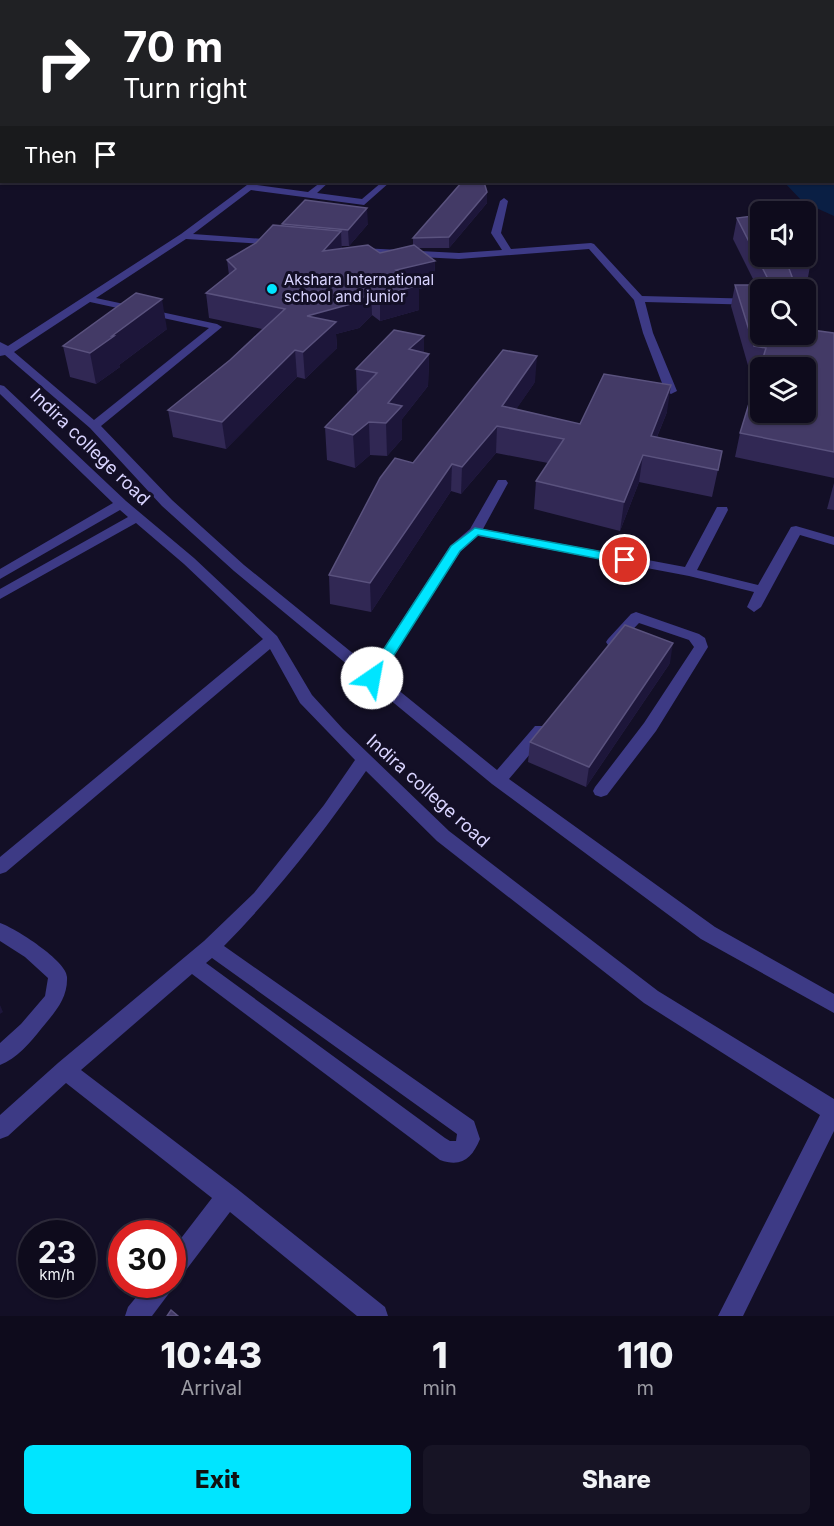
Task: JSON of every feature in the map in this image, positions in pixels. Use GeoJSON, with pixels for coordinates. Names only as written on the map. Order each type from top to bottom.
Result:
{"type":"FeatureCollection","features":[{"type":"Feature","properties":{"kind":"street"},"geometry":{"type":"LineString","coordinates":[[310,195],[324,183]]}},
{"type":"Feature","properties":{"kind":"street"},"geometry":{"type":"LineString","coordinates":[[3,350],[89,299],[184,236],[252,184],[364,202],[385,183]]}},
{"type":"Feature","properties":{"kind":"street"},"geometry":{"type":"LineString","coordinates":[[504,201],[496,233],[509,253]]}},
{"type":"Feature","properties":{"kind":"street"},"geometry":{"type":"LineString","coordinates":[[184,236],[286,244]]}},
{"type":"Feature","properties":{"kind":"street"},"geometry":{"type":"LineString","coordinates":[[345,250],[459,256],[591,246],[639,299],[648,333],[671,391]]}},
{"type":"Feature","properties":{"kind":"street"},"geometry":{"type":"LineString","coordinates":[[89,299],[217,327],[94,426]]}},
{"type":"Feature","properties":{"kind":"street"},"geometry":{"type":"LineString","coordinates":[[639,299],[750,302]]}},
{"type":"Feature","properties":{"kind":"street","name":"Indira college road"},"geometry":{"type":"LineString","coordinates":[[3,350],[94,426],[167,503],[239,568],[498,780],[708,933],[834,1004]]}},
{"type":"Feature","properties":{"kind":"street","name":"Indira college road"},"geometry":{"type":"LineString","coordinates":[[0,388],[136,518],[189,561],[272,639],[306,699],[337,734],[443,836],[651,997],[834,1111]]}},
{"type":"Feature","properties":{"kind":"street"},"geometry":{"type":"LineString","coordinates":[[372,678],[455,549],[475,531],[502,483]]}},
{"type":"Feature","properties":{"kind":"street"},"geometry":{"type":"LineString","coordinates":[[0,575],[121,504]]}},
{"type":"Feature","properties":{"kind":"street"},"geometry":{"type":"LineString","coordinates":[[689,572],[722,510]]}},
{"type":"Feature","properties":{"kind":"street"},"geometry":{"type":"LineString","coordinates":[[0,595],[136,518]]}},
{"type":"Feature","properties":{"kind":"street"},"geometry":{"type":"LineString","coordinates":[[754,607],[796,530],[834,541]]}},
{"type":"Feature","properties":{"kind":"street"},"geometry":{"type":"LineString","coordinates":[[475,531],[689,572],[762,590]]}},
{"type":"Feature","properties":{"kind":"street"},"geometry":{"type":"LineString","coordinates":[[601,656],[636,617],[694,637],[700,641],[701,647],[650,727],[601,791]]}},
{"type":"Feature","properties":{"kind":"street"},"geometry":{"type":"LineString","coordinates":[[0,867],[272,639]]}},
{"type":"Feature","properties":{"kind":"street"},"geometry":{"type":"LineString","coordinates":[[498,780],[521,756],[549,720]]}},
{"type":"Feature","properties":{"kind":"street"},"geometry":{"type":"LineString","coordinates":[[0,1129],[211,947],[260,898],[330,810],[364,760]]}},
{"type":"Feature","properties":{"kind":"street"},"geometry":{"type":"LineString","coordinates":[[0,931],[32,951],[58,975],[54,999],[28,1030],[0,1056]]}},
{"type":"Feature","properties":{"kind":"street"},"geometry":{"type":"LineString","coordinates":[[192,963],[437,1145],[448,1152],[462,1151],[469,1139],[466,1128],[211,947]]}},
{"type":"Feature","properties":{"kind":"street"},"geometry":{"type":"LineString","coordinates":[[65,1071],[228,1196],[376,1316]]}},
{"type":"Feature","properties":{"kind":"street"},"geometry":{"type":"LineString","coordinates":[[730,1316],[834,1111]]}},
{"type":"Feature","properties":{"kind":"street"},"geometry":{"type":"LineString","coordinates":[[186,1252],[228,1196]]}},
{"type":"Feature","properties":{"kind":"street"},"geometry":{"type":"LineString","coordinates":[[137,1316],[151,1298]]}},
{"type":"Feature","properties":{"kind":"water"},"geometry":{"type":"Polygon","coordinates":[[[785,183],[834,183],[834,216],[816,208],[816,201],[802,201],[785,183]]]}},
{"type":"Feature","properties":{"kind":"building"},"geometry":{"type":"Polygon","coordinates":[[[461,183],[484,183],[487,192],[449,237],[413,238],[461,183]]]}},
{"type":"Feature","properties":{"kind":"building"},"geometry":{"type":"Polygon","coordinates":[[[305,200],[367,208],[348,230],[282,224],[305,200]]]}},
{"type":"Feature","properties":{"kind":"building"},"geometry":{"type":"Polygon","coordinates":[[[750,216],[750,244],[737,218],[750,216]]]}},
{"type":"Feature","properties":{"kind":"building"},"geometry":{"type":"Polygon","coordinates":[[[273,225],[341,231],[323,251],[368,245],[380,253],[414,245],[435,261],[396,270],[419,285],[380,296],[371,290],[358,302],[307,316],[336,322],[303,352],[295,350],[222,422],[168,410],[230,360],[285,309],[206,293],[236,269],[227,260],[256,243],[273,225]]]}},
{"type":"Feature","properties":{"kind":"building"},"geometry":{"type":"Polygon","coordinates":[[[762,267],[788,267],[793,279],[768,279],[762,267]]]}},
{"type":"Feature","properties":{"kind":"building"},"geometry":{"type":"Polygon","coordinates":[[[735,285],[750,285],[750,333],[735,285]]]}},
{"type":"Feature","properties":{"kind":"building"},"geometry":{"type":"Polygon","coordinates":[[[136,293],[162,299],[90,353],[63,346],[136,293]]]}},
{"type":"Feature","properties":{"kind":"building"},"geometry":{"type":"Polygon","coordinates":[[[394,330],[424,336],[409,349],[429,354],[388,403],[402,406],[386,423],[369,422],[353,435],[325,427],[377,373],[356,369],[394,330]]]}},
{"type":"Feature","properties":{"kind":"building"},"geometry":{"type":"Polygon","coordinates":[[[816,331],[834,333],[834,452],[740,433],[750,400],[750,423],[816,423],[816,357],[763,357],[766,348],[754,346],[816,345],[816,331]]]}},
{"type":"Feature","properties":{"kind":"building"},"geometry":{"type":"Polygon","coordinates":[[[503,350],[537,356],[502,406],[580,424],[604,374],[671,385],[651,436],[722,451],[718,470],[643,455],[624,502],[536,481],[564,439],[497,426],[462,467],[452,464],[370,583],[329,575],[380,478],[395,458],[413,463],[503,350]]]}},
{"type":"Feature","properties":{"kind":"building"},"geometry":{"type":"Polygon","coordinates":[[[625,625],[673,643],[589,767],[530,742],[625,625]]]}},
{"type":"Feature","properties":{"kind":"building"},"geometry":{"type":"Polygon","coordinates":[[[171,1310],[178,1316],[167,1316],[171,1310]]]}},
{"type":"Feature","properties":{"kind":"place","name":"Akshara International school and junior"},"geometry":{"type":"Point","coordinates":[272,289]}},
{"type":"Feature","properties":{"kind":"route"},"geometry":{"type":"LineString","coordinates":[[372,678],[455,549],[475,531],[625,560]]}}]}
